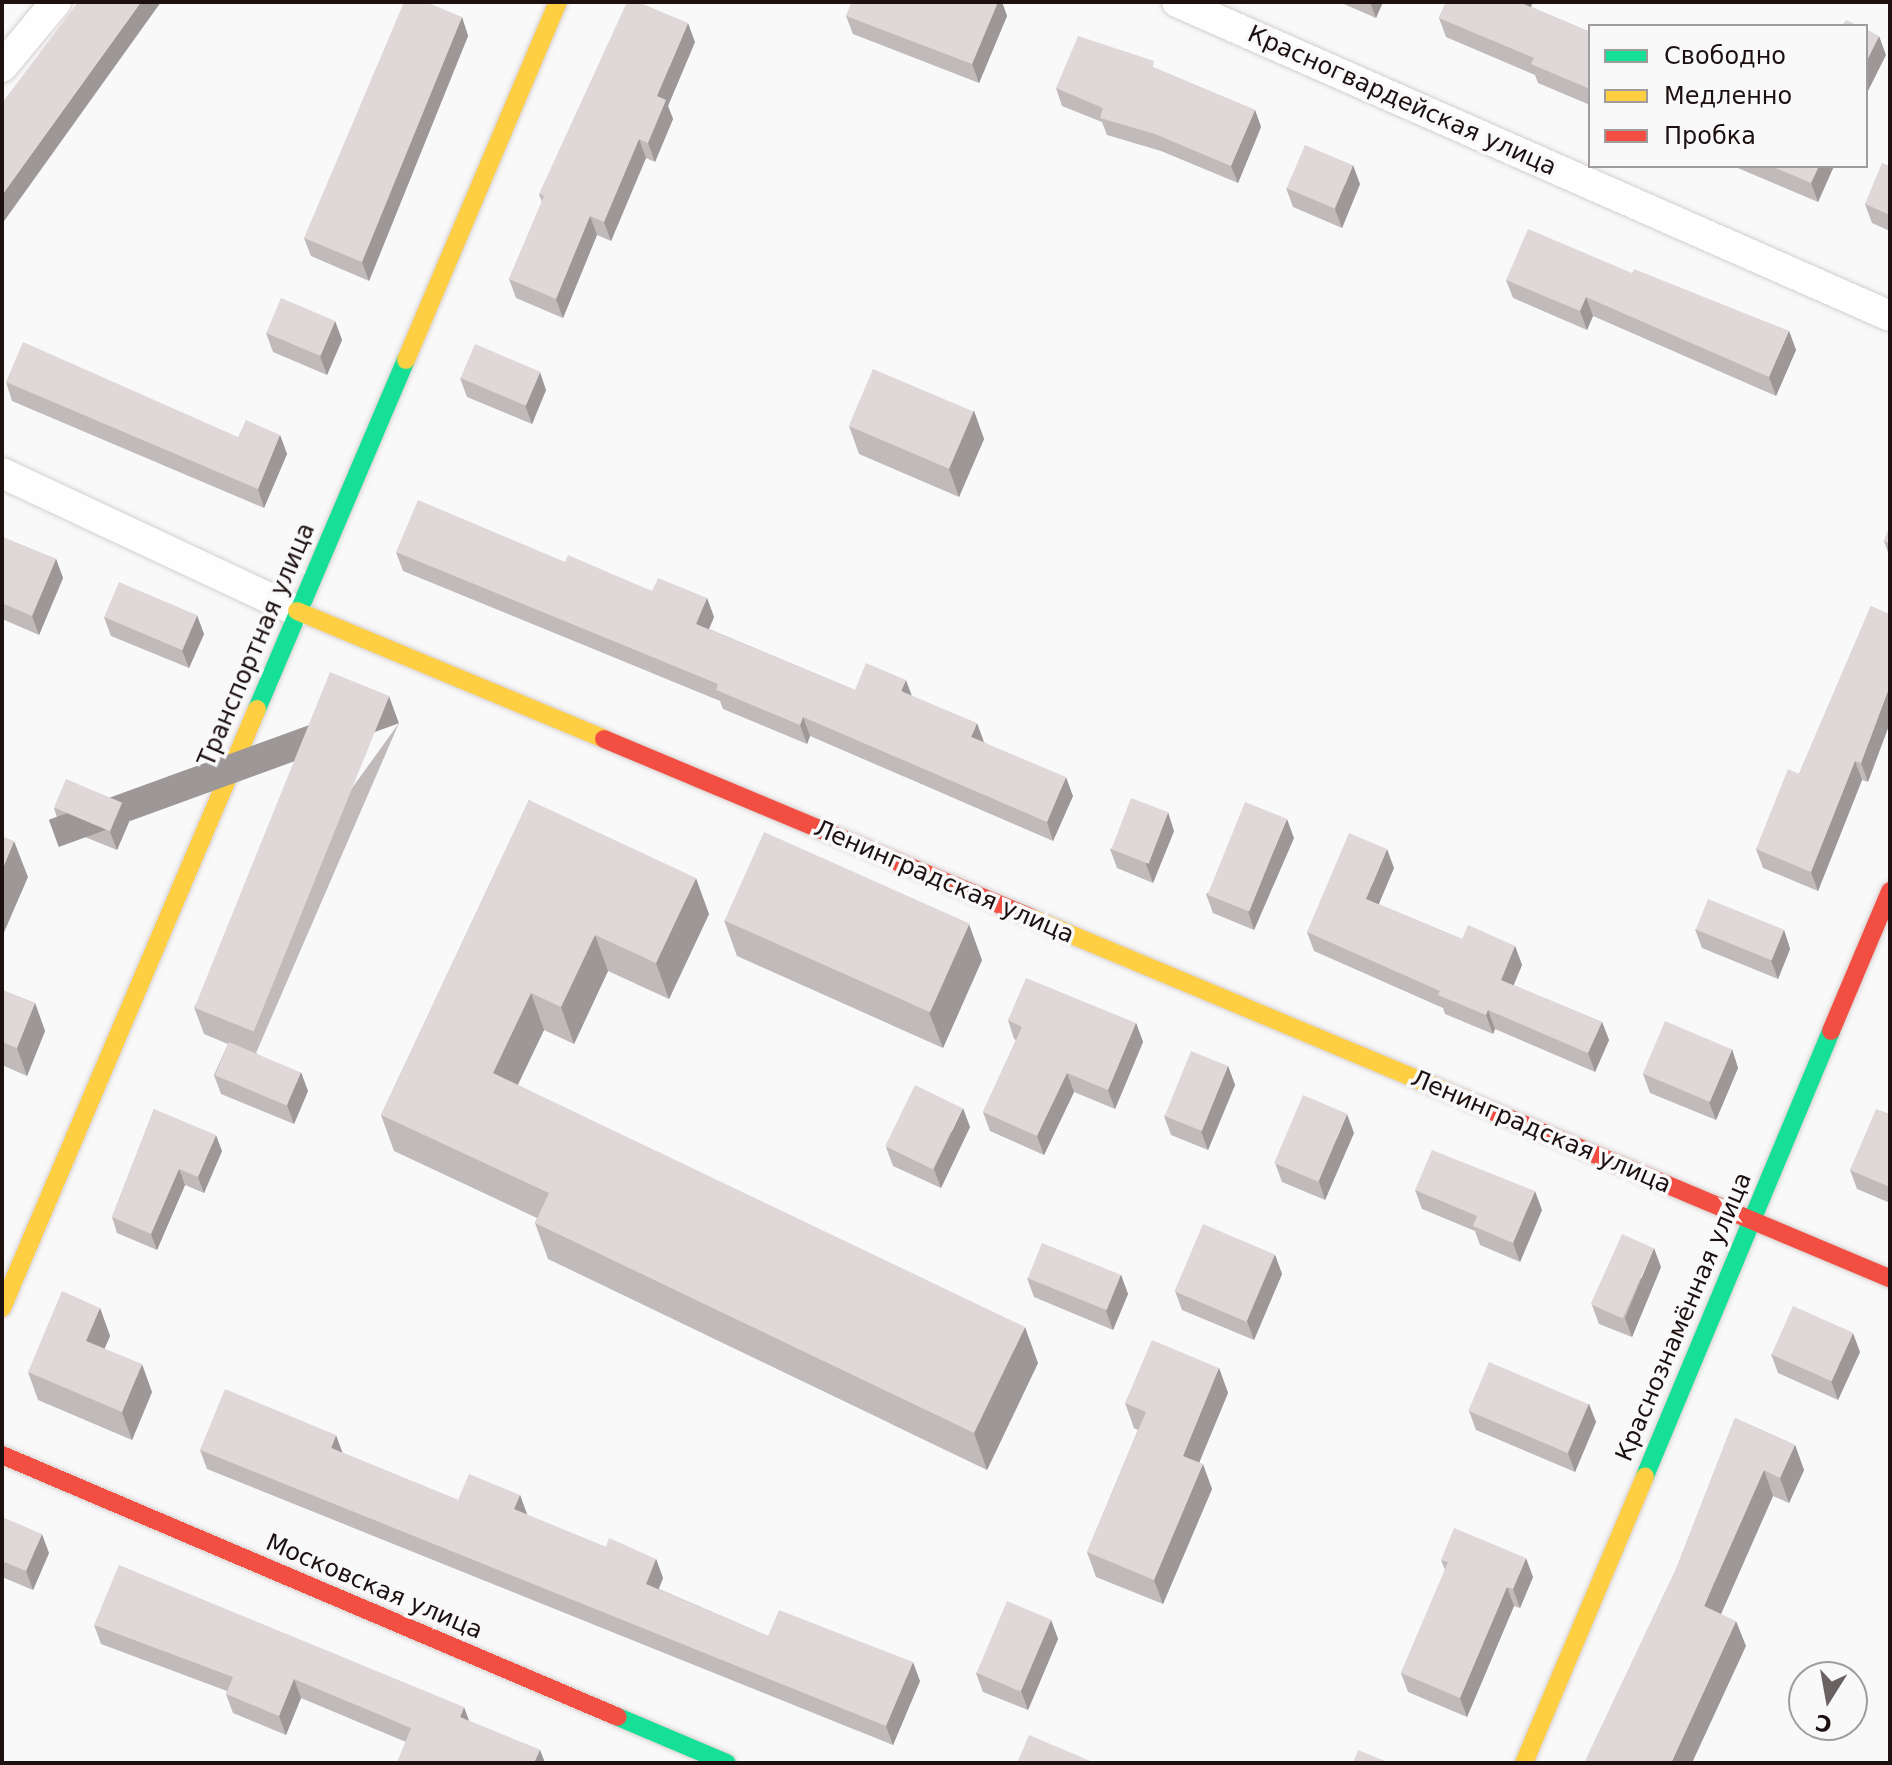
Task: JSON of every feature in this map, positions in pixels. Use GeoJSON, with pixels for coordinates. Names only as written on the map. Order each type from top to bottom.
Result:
{"type":"FeatureCollection","features":[{"type":"Feature","properties":{"kind":"street"},"geometry":{"type":"LineString","coordinates":[[2,67],[56,2]]}},
{"type":"Feature","properties":{"kind":"street","name":"Транспортная улица"},"geometry":{"type":"LineString","coordinates":[[2,1308],[558,2]]}},
{"type":"Feature","properties":{"kind":"street","name":"Красногвардейская улица"},"geometry":{"type":"LineString","coordinates":[[1177,2],[1890,316]]}},
{"type":"Feature","properties":{"kind":"street","name":"Ленинградская улица"},"geometry":{"type":"LineString","coordinates":[[2,473],[297,611],[1890,1278]]}},
{"type":"Feature","properties":{"kind":"street","name":"Краснознамённая улица"},"geometry":{"type":"LineString","coordinates":[[1524,1763],[1890,891]]}},
{"type":"Feature","properties":{"kind":"street","name":"Московская улица"},"geometry":{"type":"LineString","coordinates":[[2,1455],[727,1763]]}},
{"type":"Feature","properties":{"kind":"building"},"geometry":{"type":"Polygon","coordinates":[[[78,2],[141,2],[2,195],[2,103],[78,2]]]}},
{"type":"Feature","properties":{"kind":"building"},"geometry":{"type":"Polygon","coordinates":[[[404,2],[426,2],[462,17],[362,262],[304,238],[404,2]]]}},
{"type":"Feature","properties":{"kind":"building"},"geometry":{"type":"Polygon","coordinates":[[[627,2],[638,2],[688,23],[657,96],[666,100],[648,143],[639,139],[604,222],[590,216],[556,299],[509,279],[544,196],[539,194],[627,2]]]}},
{"type":"Feature","properties":{"kind":"building"},"geometry":{"type":"Polygon","coordinates":[[[852,2],[998,2],[972,64],[846,16],[852,2]]]}},
{"type":"Feature","properties":{"kind":"building"},"geometry":{"type":"Polygon","coordinates":[[[1446,2],[1519,2],[1588,31],[1588,88],[1531,64],[1534,58],[1439,18],[1446,2]]]}},
{"type":"Feature","properties":{"kind":"building"},"geometry":{"type":"Polygon","coordinates":[[[1868,30],[1879,36],[1868,58],[1868,30]]]}},
{"type":"Feature","properties":{"kind":"building"},"geometry":{"type":"Polygon","coordinates":[[[1078,36],[1154,61],[1153,67],[1255,110],[1231,166],[1155,134],[1100,118],[1103,108],[1056,88],[1078,36]]]}},
{"type":"Feature","properties":{"kind":"building"},"geometry":{"type":"Polygon","coordinates":[[[1305,145],[1353,165],[1335,209],[1287,188],[1305,145]]]}},
{"type":"Feature","properties":{"kind":"building"},"geometry":{"type":"Polygon","coordinates":[[[1882,163],[1890,166],[1890,215],[1865,204],[1882,163]]]}},
{"type":"Feature","properties":{"kind":"building"},"geometry":{"type":"Polygon","coordinates":[[[1776,168],[1818,168],[1811,183],[1776,168]]]}},
{"type":"Feature","properties":{"kind":"building"},"geometry":{"type":"Polygon","coordinates":[[[1528,229],[1632,273],[1634,269],[1789,331],[1769,377],[1586,297],[1580,311],[1506,280],[1528,229]]]}},
{"type":"Feature","properties":{"kind":"building"},"geometry":{"type":"Polygon","coordinates":[[[281,298],[335,321],[320,356],[266,333],[281,298]]]}},
{"type":"Feature","properties":{"kind":"building"},"geometry":{"type":"Polygon","coordinates":[[[23,342],[238,437],[246,420],[280,435],[258,489],[6,382],[23,342]]]}},
{"type":"Feature","properties":{"kind":"building"},"geometry":{"type":"Polygon","coordinates":[[[475,344],[540,372],[526,406],[461,378],[475,344]]]}},
{"type":"Feature","properties":{"kind":"building"},"geometry":{"type":"Polygon","coordinates":[[[873,369],[973,412],[949,469],[849,426],[873,369]]]}},
{"type":"Feature","properties":{"kind":"building"},"geometry":{"type":"Polygon","coordinates":[[[418,500],[565,562],[568,555],[652,591],[658,578],[707,598],[696,624],[855,690],[866,663],[906,680],[901,691],[977,723],[971,737],[1066,777],[1047,822],[803,717],[800,725],[716,690],[718,684],[396,552],[418,500]]]}},
{"type":"Feature","properties":{"kind":"building"},"geometry":{"type":"Polygon","coordinates":[[[1890,526],[1890,544],[1884,541],[1890,526]]]}},
{"type":"Feature","properties":{"kind":"building"},"geometry":{"type":"Polygon","coordinates":[[[2,537],[56,559],[32,616],[2,603],[2,537]]]}},
{"type":"Feature","properties":{"kind":"building"},"geometry":{"type":"Polygon","coordinates":[[[119,582],[197,615],[182,650],[104,617],[119,582]]]}},
{"type":"Feature","properties":{"kind":"building"},"geometry":{"type":"Polygon","coordinates":[[[1871,606],[1890,614],[1890,685],[1861,763],[1855,761],[1811,872],[1756,849],[1788,769],[1799,774],[1871,606]]]}},
{"type":"Feature","properties":{"kind":"building"},"geometry":{"type":"Polygon","coordinates":[[[330,672],[389,696],[254,1032],[194,1008],[330,672]]]}},
{"type":"Feature","properties":{"kind":"building"},"geometry":{"type":"Polygon","coordinates":[[[66,779],[122,803],[110,831],[54,808],[66,779]]]}},
{"type":"Feature","properties":{"kind":"building"},"geometry":{"type":"Polygon","coordinates":[[[1131,798],[1168,812],[1149,864],[1111,849],[1131,798]]]}},
{"type":"Feature","properties":{"kind":"building"},"geometry":{"type":"Polygon","coordinates":[[[529,800],[696,878],[656,963],[595,935],[561,1007],[531,993],[493,1073],[1025,1327],[974,1433],[535,1223],[549,1193],[381,1115],[529,800]]]}},
{"type":"Feature","properties":{"kind":"building"},"geometry":{"type":"Polygon","coordinates":[[[1245,802],[1287,819],[1249,912],[1208,895],[1245,802]]]}},
{"type":"Feature","properties":{"kind":"building"},"geometry":{"type":"Polygon","coordinates":[[[764,832],[970,924],[930,1012],[725,921],[764,832]]]}},
{"type":"Feature","properties":{"kind":"building"},"geometry":{"type":"Polygon","coordinates":[[[1349,833],[1387,849],[1366,899],[1462,939],[1468,925],[1515,946],[1501,980],[1602,1022],[1588,1053],[1488,1010],[1486,1015],[1438,995],[1440,991],[1307,932],[1349,833]]]}},
{"type":"Feature","properties":{"kind":"building"},"geometry":{"type":"Polygon","coordinates":[[[2,836],[14,841],[2,870],[2,836]]]}},
{"type":"Feature","properties":{"kind":"building"},"geometry":{"type":"Polygon","coordinates":[[[1708,899],[1784,930],[1772,960],[1696,930],[1708,899]]]}},
{"type":"Feature","properties":{"kind":"building"},"geometry":{"type":"Polygon","coordinates":[[[1026,978],[1136,1023],[1108,1090],[1067,1073],[1037,1136],[983,1112],[1022,1027],[1008,1020],[1026,978]]]}},
{"type":"Feature","properties":{"kind":"building"},"geometry":{"type":"Polygon","coordinates":[[[2,990],[35,1003],[17,1048],[2,1042],[2,990]]]}},
{"type":"Feature","properties":{"kind":"building"},"geometry":{"type":"Polygon","coordinates":[[[1665,1021],[1732,1050],[1710,1102],[1643,1073],[1665,1021]]]}},
{"type":"Feature","properties":{"kind":"building"},"geometry":{"type":"Polygon","coordinates":[[[229,1042],[301,1072],[287,1106],[215,1075],[229,1042]]]}},
{"type":"Feature","properties":{"kind":"building"},"geometry":{"type":"Polygon","coordinates":[[[1191,1051],[1228,1066],[1202,1131],[1165,1116],[1191,1051]]]}},
{"type":"Feature","properties":{"kind":"building"},"geometry":{"type":"Polygon","coordinates":[[[915,1085],[963,1108],[933,1169],[885,1146],[915,1085]]]}},
{"type":"Feature","properties":{"kind":"building"},"geometry":{"type":"Polygon","coordinates":[[[1303,1095],[1347,1114],[1318,1182],[1274,1163],[1303,1095]]]}},
{"type":"Feature","properties":{"kind":"building"},"geometry":{"type":"Polygon","coordinates":[[[154,1109],[216,1135],[198,1177],[179,1169],[151,1234],[112,1217],[154,1109]]]}},
{"type":"Feature","properties":{"kind":"building"},"geometry":{"type":"Polygon","coordinates":[[[1876,1109],[1890,1114],[1890,1187],[1850,1170],[1876,1109]]]}},
{"type":"Feature","properties":{"kind":"building"},"geometry":{"type":"Polygon","coordinates":[[[1432,1150],[1535,1191],[1513,1243],[1473,1226],[1477,1216],[1415,1190],[1432,1150]]]}},
{"type":"Feature","properties":{"kind":"building"},"geometry":{"type":"Polygon","coordinates":[[[1203,1224],[1275,1254],[1246,1322],[1174,1291],[1203,1224]]]}},
{"type":"Feature","properties":{"kind":"building"},"geometry":{"type":"Polygon","coordinates":[[[1622,1234],[1654,1248],[1623,1319],[1591,1304],[1622,1234]]]}},
{"type":"Feature","properties":{"kind":"building"},"geometry":{"type":"Polygon","coordinates":[[[1042,1243],[1121,1275],[1107,1310],[1028,1278],[1042,1243]]]}},
{"type":"Feature","properties":{"kind":"building"},"geometry":{"type":"Polygon","coordinates":[[[62,1291],[100,1308],[86,1341],[142,1364],[122,1412],[28,1372],[62,1291]]]}},
{"type":"Feature","properties":{"kind":"building"},"geometry":{"type":"Polygon","coordinates":[[[1793,1306],[1853,1333],[1832,1381],[1771,1354],[1793,1306]]]}},
{"type":"Feature","properties":{"kind":"building"},"geometry":{"type":"Polygon","coordinates":[[[1152,1340],[1219,1368],[1183,1456],[1203,1464],[1154,1580],[1087,1552],[1146,1412],[1125,1403],[1152,1340]]]}},
{"type":"Feature","properties":{"kind":"building"},"geometry":{"type":"Polygon","coordinates":[[[1489,1362],[1588,1404],[1568,1453],[1468,1411],[1489,1362]]]}},
{"type":"Feature","properties":{"kind":"building"},"geometry":{"type":"Polygon","coordinates":[[[225,1389],[336,1435],[331,1448],[458,1500],[469,1474],[520,1495],[514,1509],[606,1547],[609,1538],[656,1559],[646,1584],[768,1636],[779,1610],[913,1662],[886,1726],[200,1450],[225,1389]]]}},
{"type":"Feature","properties":{"kind":"building"},"geometry":{"type":"Polygon","coordinates":[[[1735,1418],[1795,1445],[1780,1478],[1764,1470],[1704,1606],[1736,1621],[1671,1763],[1584,1763],[1678,1564],[1735,1418]]]}},
{"type":"Feature","properties":{"kind":"building"},"geometry":{"type":"Polygon","coordinates":[[[2,1517],[42,1534],[26,1571],[2,1561],[2,1517]]]}},
{"type":"Feature","properties":{"kind":"building"},"geometry":{"type":"Polygon","coordinates":[[[1454,1528],[1526,1558],[1513,1589],[1507,1587],[1460,1698],[1401,1673],[1448,1562],[1441,1560],[1454,1528]]]}},
{"type":"Feature","properties":{"kind":"building"},"geometry":{"type":"Polygon","coordinates":[[[119,1565],[464,1707],[460,1717],[540,1750],[534,1763],[397,1763],[411,1728],[294,1679],[279,1716],[226,1694],[233,1677],[94,1625],[119,1565]]]}},
{"type":"Feature","properties":{"kind":"building"},"geometry":{"type":"Polygon","coordinates":[[[1007,1601],[1051,1620],[1021,1692],[977,1673],[1007,1601]]]}},
{"type":"Feature","properties":{"kind":"building"},"geometry":{"type":"Polygon","coordinates":[[[1029,1735],[1095,1763],[1017,1763],[1029,1735]]]}},
{"type":"Feature","properties":{"kind":"building"},"geometry":{"type":"Polygon","coordinates":[[[1358,1750],[1390,1763],[1353,1763],[1358,1750]]]}},
{"type":"Feature","properties":{"kind":"traffic: fast"},"geometry":{"type":"LineString","coordinates":[[257,709],[406,360]]}},
{"type":"Feature","properties":{"kind":"traffic: fast"},"geometry":{"type":"LineString","coordinates":[[1645,1476],[1831,1031]]}},
{"type":"Feature","properties":{"kind":"traffic: fast"},"geometry":{"type":"LineString","coordinates":[[618,1717],[727,1763]]}},
{"type":"Feature","properties":{"kind":"traffic: slow"},"geometry":{"type":"LineString","coordinates":[[406,360],[558,2]]}},
{"type":"Feature","properties":{"kind":"traffic: slow"},"geometry":{"type":"LineString","coordinates":[[297,611],[604,739]]}},
{"type":"Feature","properties":{"kind":"traffic: slow"},"geometry":{"type":"LineString","coordinates":[[2,1308],[257,709]]}},
{"type":"Feature","properties":{"kind":"traffic: slow"},"geometry":{"type":"LineString","coordinates":[[1029,917],[1468,1101]]}},
{"type":"Feature","properties":{"kind":"traffic: slow"},"geometry":{"type":"LineString","coordinates":[[1524,1763],[1645,1476]]}},
{"type":"Feature","properties":{"kind":"traffic: jam"},"geometry":{"type":"LineString","coordinates":[[604,739],[1029,917]]}},
{"type":"Feature","properties":{"kind":"traffic: jam"},"geometry":{"type":"LineString","coordinates":[[1831,1031],[1890,891]]}},
{"type":"Feature","properties":{"kind":"traffic: jam"},"geometry":{"type":"LineString","coordinates":[[1468,1101],[1890,1278]]}},
{"type":"Feature","properties":{"kind":"traffic: jam"},"geometry":{"type":"LineString","coordinates":[[2,1455],[618,1717]]}}]}
